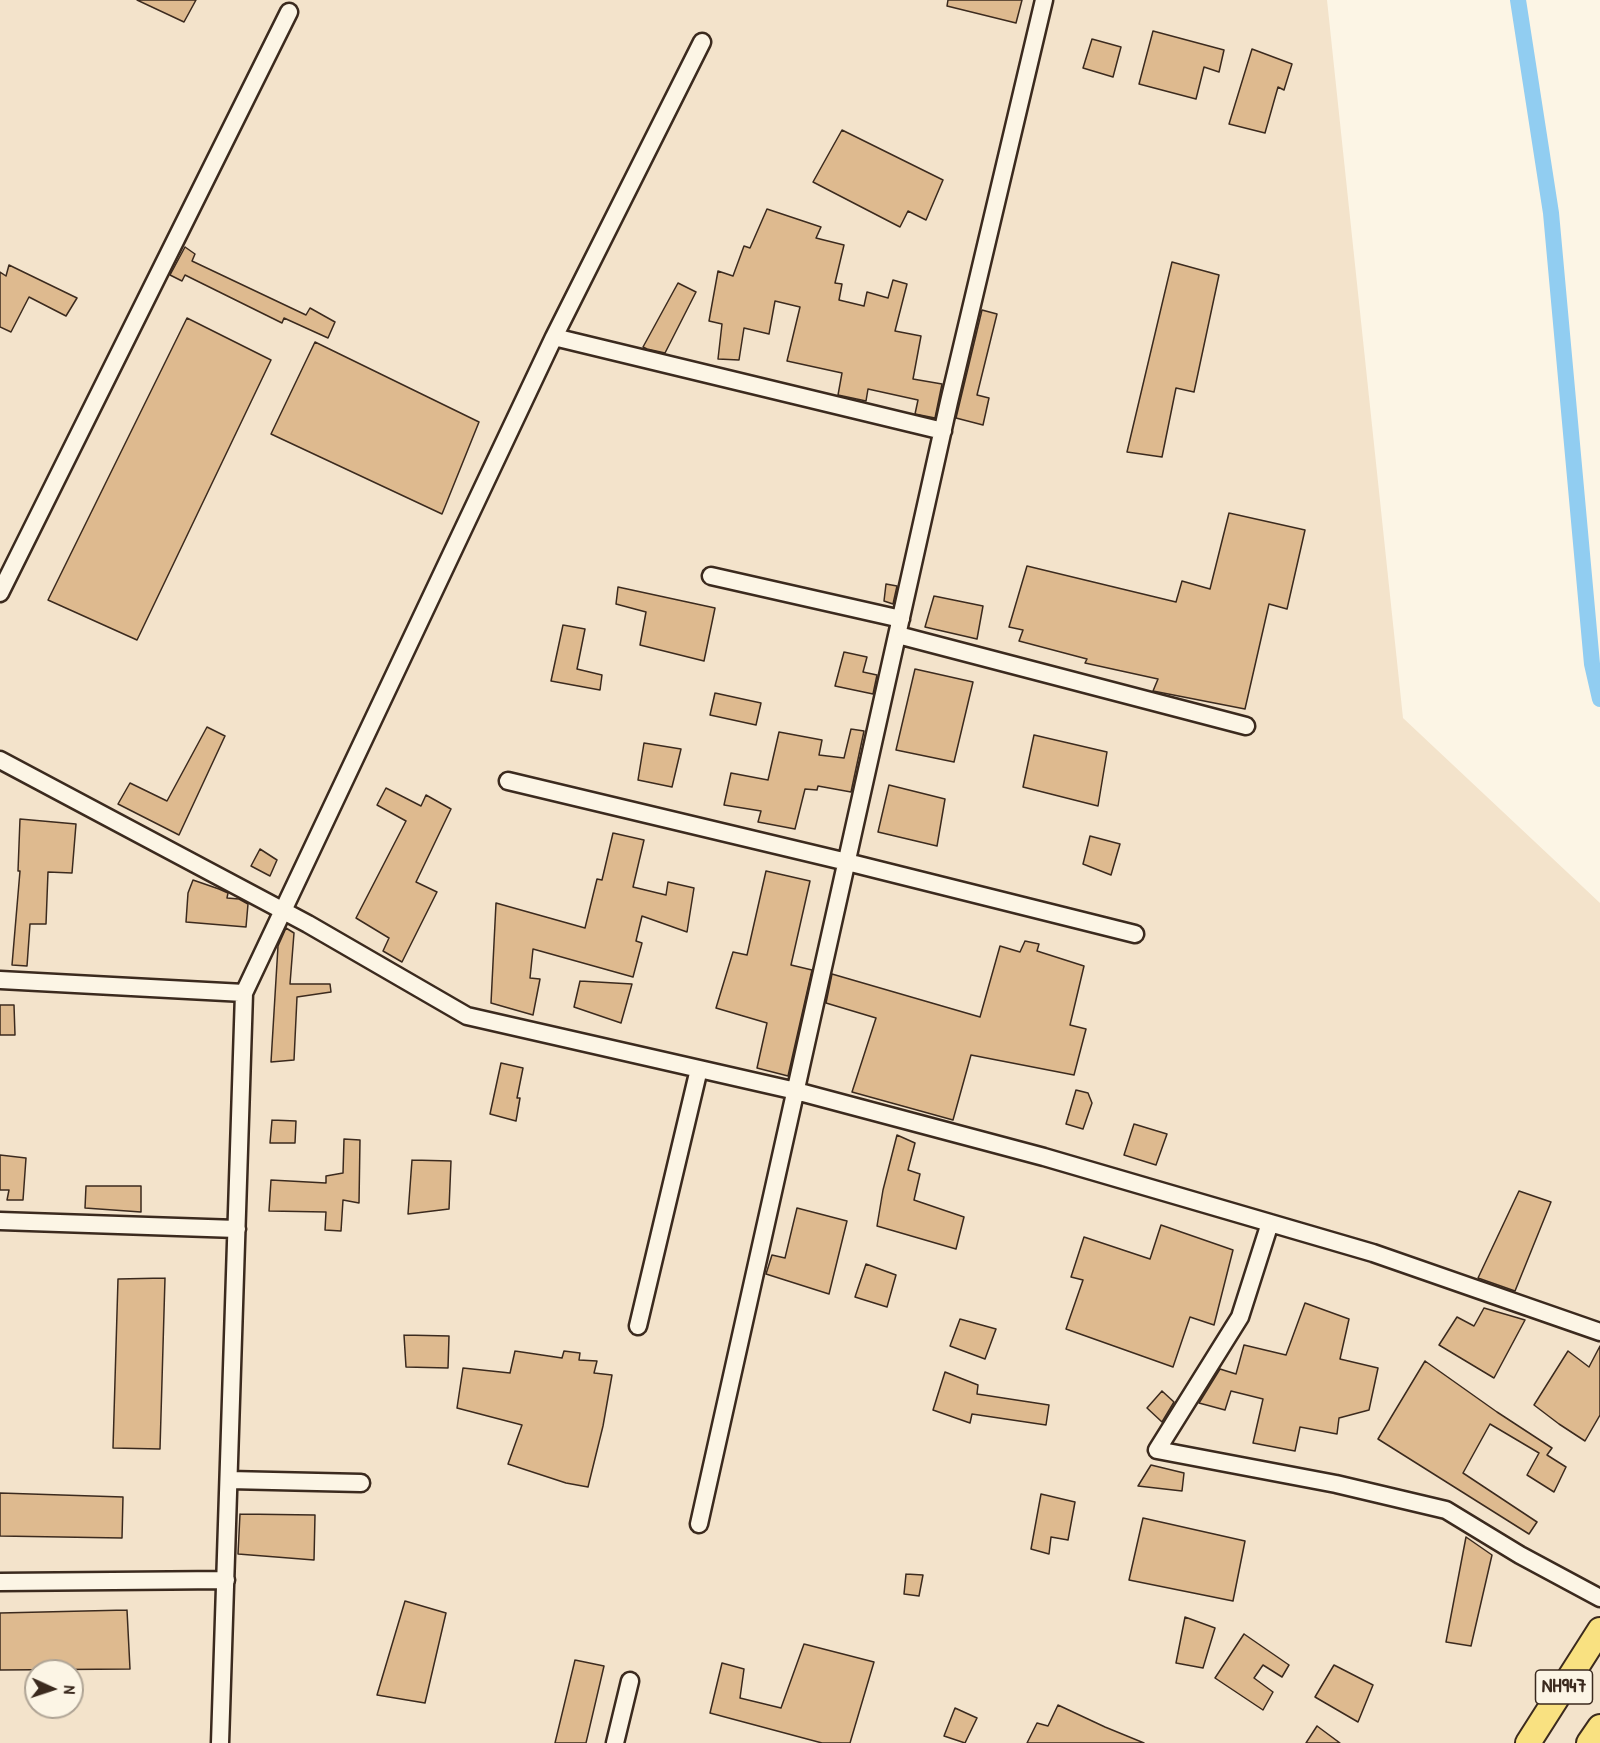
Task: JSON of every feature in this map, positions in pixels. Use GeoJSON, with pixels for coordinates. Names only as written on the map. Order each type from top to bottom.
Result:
{"type":"FeatureCollection","features":[{"type":"Feature","properties":{"kind":"highway","name":"NH947"},"geometry":{"type":"LineString","coordinates":[[1528,1743],[1600,1630]]}},
{"type":"Feature","properties":{"kind":"highway","name":"NH947"},"geometry":{"type":"LineString","coordinates":[[1589,1743],[1600,1727]]}},
{"type":"Feature","properties":{"kind":"street"},"geometry":{"type":"LineString","coordinates":[[699,1524],[943,430],[1044,0]]}},
{"type":"Feature","properties":{"kind":"street"},"geometry":{"type":"LineString","coordinates":[[0,592],[289,12]]}},
{"type":"Feature","properties":{"kind":"street"},"geometry":{"type":"LineString","coordinates":[[220,1743],[244,993],[554,337],[702,42]]}},
{"type":"Feature","properties":{"kind":"street"},"geometry":{"type":"LineString","coordinates":[[554,337],[943,430]]}},
{"type":"Feature","properties":{"kind":"street"},"geometry":{"type":"LineString","coordinates":[[711,576],[1246,726]]}},
{"type":"Feature","properties":{"kind":"street"},"geometry":{"type":"LineString","coordinates":[[0,760],[282,910],[467,1016],[796,1091],[1044,1157],[1373,1253],[1600,1332]]}},
{"type":"Feature","properties":{"kind":"street"},"geometry":{"type":"LineString","coordinates":[[508,782],[847,862],[1136,934]]}},
{"type":"Feature","properties":{"kind":"street"},"geometry":{"type":"LineString","coordinates":[[0,980],[244,993]]}},
{"type":"Feature","properties":{"kind":"street"},"geometry":{"type":"LineString","coordinates":[[638,1326],[699,1069]]}},
{"type":"Feature","properties":{"kind":"street"},"geometry":{"type":"LineString","coordinates":[[0,1221],[237,1229]]}},
{"type":"Feature","properties":{"kind":"street"},"geometry":{"type":"LineString","coordinates":[[1269,1223],[1240,1317],[1157,1450],[1336,1484],[1446,1510],[1520,1555],[1600,1598]]}},
{"type":"Feature","properties":{"kind":"street"},"geometry":{"type":"LineString","coordinates":[[229,1480],[361,1483]]}},
{"type":"Feature","properties":{"kind":"street"},"geometry":{"type":"LineString","coordinates":[[0,1582],[225,1580]]}},
{"type":"Feature","properties":{"kind":"street"},"geometry":{"type":"LineString","coordinates":[[615,1743],[630,1681]]}},
{"type":"Feature","properties":{"kind":"shaded area"},"geometry":{"type":"Polygon","coordinates":[[[0,0],[1327,0],[1403,718],[1600,903],[1600,1743],[0,1743],[0,0]]]}},
{"type":"Feature","properties":{"kind":"building"},"geometry":{"type":"Polygon","coordinates":[[[137,0],[196,0],[184,22],[137,0]]]}},
{"type":"Feature","properties":{"kind":"building"},"geometry":{"type":"Polygon","coordinates":[[[948,0],[1022,0],[1016,23],[947,6],[948,0]]]}},
{"type":"Feature","properties":{"kind":"building"},"geometry":{"type":"Polygon","coordinates":[[[1153,31],[1224,50],[1219,72],[1204,67],[1196,99],[1139,84],[1153,31]]]}},
{"type":"Feature","properties":{"kind":"building"},"geometry":{"type":"Polygon","coordinates":[[[1092,39],[1121,47],[1113,77],[1083,68],[1092,39]]]}},
{"type":"Feature","properties":{"kind":"building"},"geometry":{"type":"Polygon","coordinates":[[[1252,49],[1292,64],[1284,90],[1278,87],[1265,133],[1229,124],[1252,49]]]}},
{"type":"Feature","properties":{"kind":"building"},"geometry":{"type":"Polygon","coordinates":[[[842,130],[943,180],[926,220],[908,211],[900,227],[813,182],[842,130]]]}},
{"type":"Feature","properties":{"kind":"building"},"geometry":{"type":"Polygon","coordinates":[[[767,209],[821,227],[816,238],[844,245],[835,283],[842,284],[839,300],[864,306],[867,292],[888,298],[893,280],[907,284],[895,331],[921,336],[913,379],[942,384],[935,418],[915,414],[918,400],[868,389],[866,401],[838,395],[842,373],[787,361],[800,307],[775,301],[769,334],[744,328],[739,360],[718,359],[722,324],[709,321],[718,271],[733,276],[744,246],[750,248],[767,209]]]}},
{"type":"Feature","properties":{"kind":"building"},"geometry":{"type":"Polygon","coordinates":[[[185,247],[195,254],[192,261],[306,315],[310,308],[335,322],[328,338],[284,318],[282,323],[185,275],[182,281],[170,275],[185,247]]]}},
{"type":"Feature","properties":{"kind":"building"},"geometry":{"type":"Polygon","coordinates":[[[1172,262],[1219,275],[1194,392],[1176,388],[1162,457],[1127,452],[1172,262]]]}},
{"type":"Feature","properties":{"kind":"building"},"geometry":{"type":"Polygon","coordinates":[[[9,265],[77,298],[66,316],[29,297],[11,332],[0,327],[0,272],[6,276],[9,265]]]}},
{"type":"Feature","properties":{"kind":"building"},"geometry":{"type":"Polygon","coordinates":[[[678,283],[696,292],[665,353],[643,347],[678,283]]]}},
{"type":"Feature","properties":{"kind":"building"},"geometry":{"type":"Polygon","coordinates":[[[982,310],[997,314],[977,395],[989,398],[983,425],[956,418],[982,310]]]}},
{"type":"Feature","properties":{"kind":"building"},"geometry":{"type":"Polygon","coordinates":[[[187,318],[271,360],[137,640],[48,600],[187,318]]]}},
{"type":"Feature","properties":{"kind":"building"},"geometry":{"type":"Polygon","coordinates":[[[315,342],[479,422],[442,514],[271,434],[315,342]]]}},
{"type":"Feature","properties":{"kind":"building"},"geometry":{"type":"Polygon","coordinates":[[[1229,513],[1305,530],[1287,609],[1269,604],[1245,709],[1153,691],[1158,679],[1085,663],[1087,659],[1019,641],[1023,630],[1009,627],[1027,566],[1176,602],[1182,581],[1210,589],[1229,513]]]}},
{"type":"Feature","properties":{"kind":"building"},"geometry":{"type":"Polygon","coordinates":[[[886,584],[897,586],[893,604],[884,601],[886,584]]]}},
{"type":"Feature","properties":{"kind":"building"},"geometry":{"type":"Polygon","coordinates":[[[618,587],[715,608],[704,661],[640,645],[646,612],[616,604],[618,587]]]}},
{"type":"Feature","properties":{"kind":"building"},"geometry":{"type":"Polygon","coordinates":[[[934,596],[983,606],[977,639],[925,627],[934,596]]]}},
{"type":"Feature","properties":{"kind":"building"},"geometry":{"type":"Polygon","coordinates":[[[563,625],[585,629],[577,669],[602,675],[600,690],[551,681],[563,625]]]}},
{"type":"Feature","properties":{"kind":"building"},"geometry":{"type":"Polygon","coordinates":[[[844,652],[867,657],[863,672],[877,675],[873,694],[835,686],[844,652]]]}},
{"type":"Feature","properties":{"kind":"building"},"geometry":{"type":"Polygon","coordinates":[[[915,669],[973,682],[954,762],[896,750],[915,669]]]}},
{"type":"Feature","properties":{"kind":"building"},"geometry":{"type":"Polygon","coordinates":[[[715,693],[761,703],[756,725],[710,715],[715,693]]]}},
{"type":"Feature","properties":{"kind":"building"},"geometry":{"type":"Polygon","coordinates":[[[207,727],[225,736],[179,835],[118,804],[130,783],[167,801],[207,727]]]}},
{"type":"Feature","properties":{"kind":"building"},"geometry":{"type":"Polygon","coordinates":[[[851,729],[864,731],[851,792],[818,786],[817,790],[805,789],[795,829],[758,822],[761,811],[724,805],[731,773],[768,780],[779,732],[822,740],[819,755],[844,758],[851,729]]]}},
{"type":"Feature","properties":{"kind":"building"},"geometry":{"type":"Polygon","coordinates":[[[1034,735],[1107,752],[1098,806],[1023,787],[1034,735]]]}},
{"type":"Feature","properties":{"kind":"building"},"geometry":{"type":"Polygon","coordinates":[[[644,743],[681,749],[672,787],[638,780],[644,743]]]}},
{"type":"Feature","properties":{"kind":"building"},"geometry":{"type":"Polygon","coordinates":[[[889,785],[945,799],[937,846],[878,832],[889,785]]]}},
{"type":"Feature","properties":{"kind":"building"},"geometry":{"type":"Polygon","coordinates":[[[386,788],[421,806],[426,795],[451,809],[416,882],[437,892],[402,962],[383,951],[389,938],[356,918],[406,821],[377,805],[386,788]]]}},
{"type":"Feature","properties":{"kind":"building"},"geometry":{"type":"Polygon","coordinates":[[[20,819],[76,824],[72,873],[48,872],[46,924],[30,924],[27,966],[12,965],[20,871],[18,871],[20,819]]]}},
{"type":"Feature","properties":{"kind":"building"},"geometry":{"type":"Polygon","coordinates":[[[613,833],[644,840],[633,887],[666,895],[668,882],[694,888],[687,932],[642,916],[636,941],[642,943],[633,977],[533,949],[530,978],[540,979],[533,1015],[491,1003],[496,903],[585,928],[597,879],[602,880],[613,833]]]}},
{"type":"Feature","properties":{"kind":"building"},"geometry":{"type":"Polygon","coordinates":[[[1090,836],[1120,844],[1111,875],[1083,864],[1090,836]]]}},
{"type":"Feature","properties":{"kind":"building"},"geometry":{"type":"Polygon","coordinates":[[[260,849],[277,860],[270,876],[251,866],[260,849]]]}},
{"type":"Feature","properties":{"kind":"building"},"geometry":{"type":"Polygon","coordinates":[[[766,871],[810,881],[791,965],[812,970],[788,1076],[757,1068],[767,1023],[716,1008],[733,952],[747,955],[766,871]]]}},
{"type":"Feature","properties":{"kind":"building"},"geometry":{"type":"Polygon","coordinates":[[[193,880],[228,893],[227,898],[239,899],[248,904],[246,927],[186,922],[188,893],[193,880]]]}},
{"type":"Feature","properties":{"kind":"building"},"geometry":{"type":"Polygon","coordinates":[[[286,928],[294,933],[290,984],[330,984],[331,992],[297,997],[294,1060],[271,1062],[278,946],[286,928]]]}},
{"type":"Feature","properties":{"kind":"building"},"geometry":{"type":"Polygon","coordinates":[[[1025,941],[1039,944],[1037,951],[1084,966],[1070,1025],[1086,1029],[1074,1075],[971,1055],[953,1120],[852,1092],[876,1018],[826,1003],[832,974],[980,1017],[1000,946],[1020,952],[1025,941]]]}},
{"type":"Feature","properties":{"kind":"building"},"geometry":{"type":"Polygon","coordinates":[[[580,981],[632,984],[621,1023],[574,1007],[580,981]]]}},
{"type":"Feature","properties":{"kind":"building"},"geometry":{"type":"Polygon","coordinates":[[[0,1005],[14,1005],[15,1035],[0,1035],[0,1005]]]}},
{"type":"Feature","properties":{"kind":"building"},"geometry":{"type":"Polygon","coordinates":[[[501,1063],[523,1068],[517,1098],[520,1098],[516,1121],[490,1114],[501,1063]]]}},
{"type":"Feature","properties":{"kind":"building"},"geometry":{"type":"Polygon","coordinates":[[[1076,1090],[1088,1093],[1092,1103],[1083,1129],[1066,1124],[1076,1090]]]}},
{"type":"Feature","properties":{"kind":"building"},"geometry":{"type":"Polygon","coordinates":[[[272,1120],[296,1121],[295,1143],[270,1143],[272,1120]]]}},
{"type":"Feature","properties":{"kind":"building"},"geometry":{"type":"Polygon","coordinates":[[[1134,1124],[1167,1134],[1156,1165],[1124,1155],[1134,1124]]]}},
{"type":"Feature","properties":{"kind":"building"},"geometry":{"type":"Polygon","coordinates":[[[897,1135],[915,1143],[908,1170],[920,1174],[914,1200],[964,1217],[956,1249],[877,1226],[883,1190],[897,1135]]]}},
{"type":"Feature","properties":{"kind":"building"},"geometry":{"type":"Polygon","coordinates":[[[344,1139],[360,1140],[359,1203],[343,1200],[341,1231],[325,1230],[326,1212],[269,1211],[271,1180],[326,1183],[326,1176],[343,1173],[344,1139]]]}},
{"type":"Feature","properties":{"kind":"building"},"geometry":{"type":"Polygon","coordinates":[[[0,1155],[26,1158],[23,1200],[7,1200],[9,1190],[0,1190],[0,1155]]]}},
{"type":"Feature","properties":{"kind":"building"},"geometry":{"type":"Polygon","coordinates":[[[412,1160],[451,1161],[449,1209],[408,1214],[412,1160]]]}},
{"type":"Feature","properties":{"kind":"building"},"geometry":{"type":"Polygon","coordinates":[[[86,1186],[141,1186],[141,1212],[85,1208],[86,1186]]]}},
{"type":"Feature","properties":{"kind":"building"},"geometry":{"type":"Polygon","coordinates":[[[1519,1191],[1551,1202],[1515,1291],[1478,1278],[1519,1191]]]}},
{"type":"Feature","properties":{"kind":"building"},"geometry":{"type":"Polygon","coordinates":[[[797,1208],[847,1221],[829,1294],[766,1274],[772,1255],[785,1258],[797,1208]]]}},
{"type":"Feature","properties":{"kind":"building"},"geometry":{"type":"Polygon","coordinates":[[[1161,1225],[1233,1250],[1214,1325],[1190,1317],[1173,1367],[1066,1329],[1083,1280],[1071,1277],[1084,1237],[1150,1259],[1161,1225]]]}},
{"type":"Feature","properties":{"kind":"building"},"geometry":{"type":"Polygon","coordinates":[[[866,1264],[896,1275],[887,1307],[855,1297],[866,1264]]]}},
{"type":"Feature","properties":{"kind":"building"},"geometry":{"type":"Polygon","coordinates":[[[165,1278],[160,1449],[113,1448],[118,1279],[165,1278]]]}},
{"type":"Feature","properties":{"kind":"building"},"geometry":{"type":"Polygon","coordinates":[[[1305,1303],[1349,1319],[1340,1359],[1378,1368],[1369,1410],[1339,1418],[1337,1434],[1300,1427],[1295,1451],[1253,1443],[1263,1399],[1231,1391],[1225,1410],[1199,1403],[1220,1369],[1236,1374],[1244,1345],[1286,1355],[1305,1303]]]}},
{"type":"Feature","properties":{"kind":"building"},"geometry":{"type":"Polygon","coordinates":[[[1484,1308],[1525,1320],[1494,1378],[1439,1345],[1457,1317],[1474,1326],[1484,1308]]]}},
{"type":"Feature","properties":{"kind":"building"},"geometry":{"type":"Polygon","coordinates":[[[960,1319],[996,1329],[985,1359],[950,1346],[960,1319]]]}},
{"type":"Feature","properties":{"kind":"building"},"geometry":{"type":"Polygon","coordinates":[[[404,1335],[449,1336],[448,1368],[406,1367],[404,1335]]]}},
{"type":"Feature","properties":{"kind":"building"},"geometry":{"type":"Polygon","coordinates":[[[1600,1346],[1600,1415],[1585,1441],[1534,1405],[1568,1351],[1589,1367],[1600,1346]]]}},
{"type":"Feature","properties":{"kind":"building"},"geometry":{"type":"Polygon","coordinates":[[[515,1351],[562,1358],[564,1351],[580,1353],[579,1360],[597,1361],[594,1373],[612,1375],[603,1426],[588,1487],[566,1483],[508,1464],[522,1425],[457,1408],[463,1368],[510,1373],[515,1351]]]}},
{"type":"Feature","properties":{"kind":"building"},"geometry":{"type":"Polygon","coordinates":[[[1425,1361],[1552,1448],[1547,1455],[1566,1467],[1554,1492],[1527,1475],[1539,1453],[1490,1424],[1463,1473],[1537,1522],[1529,1534],[1378,1439],[1425,1361]]]}},
{"type":"Feature","properties":{"kind":"building"},"geometry":{"type":"Polygon","coordinates":[[[945,1372],[978,1385],[977,1394],[1049,1405],[1046,1425],[972,1414],[970,1423],[933,1410],[945,1372]]]}},
{"type":"Feature","properties":{"kind":"building"},"geometry":{"type":"Polygon","coordinates":[[[1162,1391],[1174,1402],[1162,1422],[1147,1408],[1162,1391]]]}},
{"type":"Feature","properties":{"kind":"building"},"geometry":{"type":"Polygon","coordinates":[[[1151,1465],[1184,1473],[1182,1491],[1138,1486],[1151,1465]]]}},
{"type":"Feature","properties":{"kind":"building"},"geometry":{"type":"Polygon","coordinates":[[[0,1493],[123,1497],[122,1538],[0,1536],[0,1493]]]}},
{"type":"Feature","properties":{"kind":"building"},"geometry":{"type":"Polygon","coordinates":[[[1041,1494],[1075,1502],[1068,1540],[1051,1537],[1049,1554],[1031,1549],[1041,1494]]]}},
{"type":"Feature","properties":{"kind":"building"},"geometry":{"type":"Polygon","coordinates":[[[240,1514],[315,1515],[314,1560],[238,1554],[240,1514]]]}},
{"type":"Feature","properties":{"kind":"building"},"geometry":{"type":"Polygon","coordinates":[[[1143,1518],[1245,1541],[1233,1601],[1129,1580],[1143,1518]]]}},
{"type":"Feature","properties":{"kind":"building"},"geometry":{"type":"Polygon","coordinates":[[[1466,1537],[1492,1555],[1471,1646],[1446,1642],[1466,1537]]]}},
{"type":"Feature","properties":{"kind":"building"},"geometry":{"type":"Polygon","coordinates":[[[906,1574],[923,1575],[919,1596],[904,1594],[906,1574]]]}},
{"type":"Feature","properties":{"kind":"building"},"geometry":{"type":"Polygon","coordinates":[[[405,1601],[446,1613],[425,1703],[377,1695],[405,1601]]]}},
{"type":"Feature","properties":{"kind":"building"},"geometry":{"type":"Polygon","coordinates":[[[127,1610],[130,1669],[84,1669],[84,1659],[24,1659],[24,1670],[0,1670],[0,1613],[127,1610]]]}},
{"type":"Feature","properties":{"kind":"building"},"geometry":{"type":"Polygon","coordinates":[[[1185,1617],[1215,1628],[1203,1668],[1176,1663],[1185,1617]]]}},
{"type":"Feature","properties":{"kind":"building"},"geometry":{"type":"Polygon","coordinates":[[[1244,1634],[1289,1665],[1282,1677],[1263,1665],[1254,1678],[1273,1692],[1263,1710],[1215,1678],[1244,1634]]]}},
{"type":"Feature","properties":{"kind":"building"},"geometry":{"type":"Polygon","coordinates":[[[804,1644],[874,1662],[850,1743],[822,1743],[710,1713],[722,1663],[744,1669],[740,1698],[781,1708],[804,1644]]]}},
{"type":"Feature","properties":{"kind":"building"},"geometry":{"type":"Polygon","coordinates":[[[575,1660],[604,1666],[586,1743],[555,1743],[575,1660]]]}},
{"type":"Feature","properties":{"kind":"building"},"geometry":{"type":"Polygon","coordinates":[[[1334,1665],[1373,1685],[1358,1722],[1315,1697],[1334,1665]]]}},
{"type":"Feature","properties":{"kind":"building"},"geometry":{"type":"Polygon","coordinates":[[[1058,1705],[1144,1743],[1027,1743],[1037,1723],[1048,1726],[1058,1705]]]}},
{"type":"Feature","properties":{"kind":"building"},"geometry":{"type":"Polygon","coordinates":[[[955,1708],[977,1718],[965,1743],[944,1736],[955,1708]]]}},
{"type":"Feature","properties":{"kind":"building"},"geometry":{"type":"Polygon","coordinates":[[[1317,1726],[1340,1743],[1306,1743],[1317,1726]]]}},
{"type":"Feature","properties":{"kind":"waterway"},"geometry":{"type":"LineString","coordinates":[[1518,0],[1551,213],[1592,664],[1600,699]]}}]}
